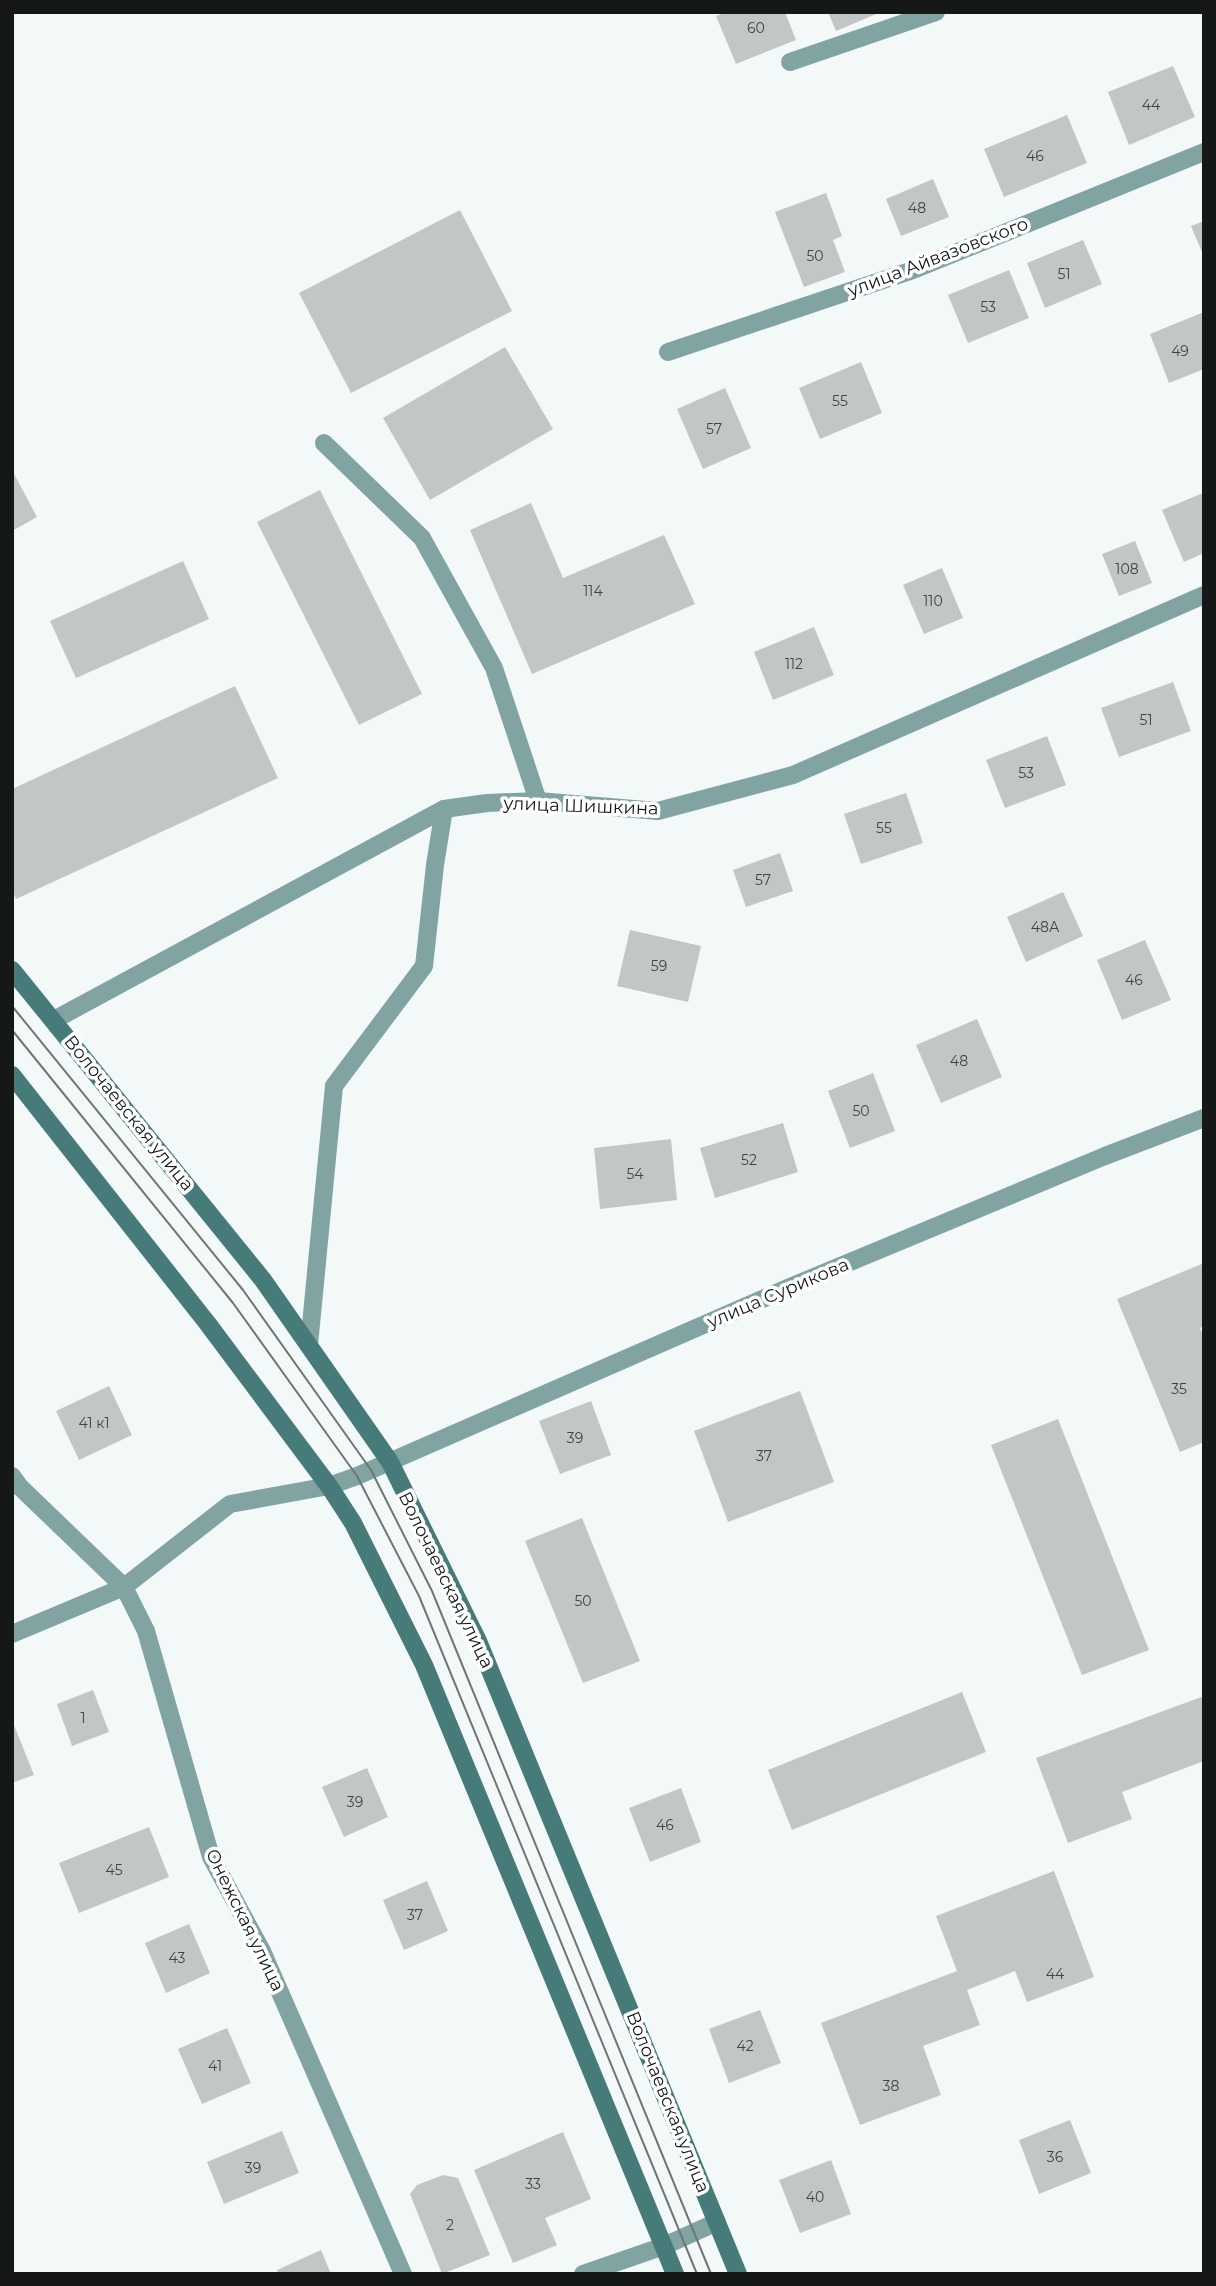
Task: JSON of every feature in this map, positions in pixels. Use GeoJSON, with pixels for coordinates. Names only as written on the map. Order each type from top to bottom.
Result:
{"type":"FeatureCollection","features":[{"type":"Feature","properties":{"kind":"main road","name":"Волочаевская улица"},"geometry":{"type":"LineString","coordinates":[[12,970],[263,1280],[390,1462],[478,1641],[738,2274]]}},
{"type":"Feature","properties":{"kind":"main road"},"geometry":{"type":"LineString","coordinates":[[12,1075],[208,1324],[354,1523],[424,1665],[675,2274]]}},
{"type":"Feature","properties":{"kind":"street"},"geometry":{"type":"LineString","coordinates":[[790,62],[936,12]]}},
{"type":"Feature","properties":{"kind":"street","name":"улица Айвазовского"},"geometry":{"type":"LineString","coordinates":[[668,352],[913,270],[1204,152]]}},
{"type":"Feature","properties":{"kind":"street"},"geometry":{"type":"LineString","coordinates":[[324,443],[422,538],[494,668],[538,801]]}},
{"type":"Feature","properties":{"kind":"street","name":"улица Шишкина"},"geometry":{"type":"LineString","coordinates":[[54,1020],[444,809],[487,803],[538,801],[658,811],[793,775],[1204,596]]}},
{"type":"Feature","properties":{"kind":"street"},"geometry":{"type":"LineString","coordinates":[[309,1345],[334,1086],[424,966],[444,809]]}},
{"type":"Feature","properties":{"kind":"street","name":"улица Сурикова"},"geometry":{"type":"LineString","coordinates":[[12,1634],[124,1587],[230,1504],[329,1486],[357,1476],[790,1287],[1105,1156],[1204,1118]]}},
{"type":"Feature","properties":{"kind":"street","name":"Онежская улица"},"geometry":{"type":"LineString","coordinates":[[12,1476],[20,1487],[124,1587],[146,1631],[211,1857],[262,1951],[403,2274]]}},
{"type":"Feature","properties":{"kind":"street"},"geometry":{"type":"LineString","coordinates":[[583,2274],[664,2246],[717,2221]]}},
{"type":"Feature","properties":{"kind":"building"},"geometry":{"type":"Polygon","coordinates":[[[726,12],[785,12],[796,40],[736,64],[716,16],[726,12]]]}},
{"type":"Feature","properties":{"kind":"building"},"geometry":{"type":"Polygon","coordinates":[[[828,12],[881,12],[836,31],[828,12]]]}},
{"type":"Feature","properties":{"kind":"building"},"geometry":{"type":"Polygon","coordinates":[[[1173,66],[1195,117],[1129,145],[1108,92],[1173,66]]]}},
{"type":"Feature","properties":{"kind":"building"},"geometry":{"type":"Polygon","coordinates":[[[1067,115],[1087,163],[1004,197],[984,149],[1067,115]]]}},
{"type":"Feature","properties":{"kind":"building"},"geometry":{"type":"Polygon","coordinates":[[[933,179],[949,217],[901,236],[886,199],[933,179]]]}},
{"type":"Feature","properties":{"kind":"building"},"geometry":{"type":"Polygon","coordinates":[[[826,193],[842,236],[833,240],[845,272],[804,287],[775,212],[826,193]]]}},
{"type":"Feature","properties":{"kind":"building"},"geometry":{"type":"Polygon","coordinates":[[[460,210],[512,311],[351,393],[299,293],[460,210]]]}},
{"type":"Feature","properties":{"kind":"building"},"geometry":{"type":"Polygon","coordinates":[[[1204,221],[1204,257],[1191,226],[1204,221]]]}},
{"type":"Feature","properties":{"kind":"building"},"geometry":{"type":"Polygon","coordinates":[[[1083,240],[1102,284],[1045,308],[1027,263],[1083,240]]]}},
{"type":"Feature","properties":{"kind":"building"},"geometry":{"type":"Polygon","coordinates":[[[1009,270],[1029,318],[968,343],[948,295],[1009,270]]]}},
{"type":"Feature","properties":{"kind":"building"},"geometry":{"type":"Polygon","coordinates":[[[1204,312],[1204,369],[1169,383],[1150,334],[1204,312]]]}},
{"type":"Feature","properties":{"kind":"building"},"geometry":{"type":"Polygon","coordinates":[[[505,347],[553,429],[430,500],[383,418],[505,347]]]}},
{"type":"Feature","properties":{"kind":"building"},"geometry":{"type":"Polygon","coordinates":[[[861,362],[882,413],[820,439],[799,388],[861,362]]]}},
{"type":"Feature","properties":{"kind":"building"},"geometry":{"type":"Polygon","coordinates":[[[725,388],[751,448],[703,469],[677,409],[725,388]]]}},
{"type":"Feature","properties":{"kind":"building"},"geometry":{"type":"Polygon","coordinates":[[[12,470],[37,517],[12,531],[12,470]]]}},
{"type":"Feature","properties":{"kind":"building"},"geometry":{"type":"Polygon","coordinates":[[[320,490],[422,694],[359,725],[257,522],[320,490]]]}},
{"type":"Feature","properties":{"kind":"building"},"geometry":{"type":"Polygon","coordinates":[[[1203,493],[1204,553],[1184,562],[1162,510],[1203,493]]]}},
{"type":"Feature","properties":{"kind":"building"},"geometry":{"type":"Polygon","coordinates":[[[531,503],[563,578],[664,535],[695,604],[532,674],[470,530],[531,503]]]}},
{"type":"Feature","properties":{"kind":"building"},"geometry":{"type":"Polygon","coordinates":[[[1135,541],[1152,583],[1119,596],[1102,554],[1135,541]]]}},
{"type":"Feature","properties":{"kind":"building"},"geometry":{"type":"Polygon","coordinates":[[[183,561],[209,619],[76,678],[50,621],[183,561]]]}},
{"type":"Feature","properties":{"kind":"building"},"geometry":{"type":"Polygon","coordinates":[[[942,568],[963,618],[924,634],[903,585],[942,568]]]}},
{"type":"Feature","properties":{"kind":"building"},"geometry":{"type":"Polygon","coordinates":[[[814,627],[834,675],[773,700],[754,652],[814,627]]]}},
{"type":"Feature","properties":{"kind":"building"},"geometry":{"type":"Polygon","coordinates":[[[1173,682],[1191,731],[1119,757],[1101,708],[1173,682]]]}},
{"type":"Feature","properties":{"kind":"building"},"geometry":{"type":"Polygon","coordinates":[[[235,686],[278,778],[16,899],[12,890],[12,789],[235,686]]]}},
{"type":"Feature","properties":{"kind":"building"},"geometry":{"type":"Polygon","coordinates":[[[1047,736],[1066,785],[1005,808],[986,760],[1047,736]]]}},
{"type":"Feature","properties":{"kind":"building"},"geometry":{"type":"Polygon","coordinates":[[[906,793],[923,843],[861,864],[844,814],[906,793]]]}},
{"type":"Feature","properties":{"kind":"building"},"geometry":{"type":"Polygon","coordinates":[[[780,853],[793,891],[746,907],[733,870],[780,853]]]}},
{"type":"Feature","properties":{"kind":"building"},"geometry":{"type":"Polygon","coordinates":[[[1063,892],[1083,936],[1026,962],[1007,917],[1063,892]]]}},
{"type":"Feature","properties":{"kind":"building"},"geometry":{"type":"Polygon","coordinates":[[[630,930],[701,946],[688,1002],[617,986],[630,930]]]}},
{"type":"Feature","properties":{"kind":"building"},"geometry":{"type":"Polygon","coordinates":[[[1145,940],[1171,1000],[1122,1020],[1097,960],[1145,940]]]}},
{"type":"Feature","properties":{"kind":"building"},"geometry":{"type":"Polygon","coordinates":[[[977,1019],[1002,1077],[941,1103],[916,1045],[977,1019]]]}},
{"type":"Feature","properties":{"kind":"building"},"geometry":{"type":"Polygon","coordinates":[[[873,1073],[895,1131],[850,1148],[828,1091],[873,1073]]]}},
{"type":"Feature","properties":{"kind":"building"},"geometry":{"type":"Polygon","coordinates":[[[783,1123],[798,1172],[715,1198],[700,1148],[783,1123]]]}},
{"type":"Feature","properties":{"kind":"building"},"geometry":{"type":"Polygon","coordinates":[[[671,1139],[677,1200],[600,1209],[594,1148],[671,1139]]]}},
{"type":"Feature","properties":{"kind":"building"},"geometry":{"type":"Polygon","coordinates":[[[1204,1263],[1204,1326],[1200,1328],[1204,1337],[1204,1442],[1180,1452],[1117,1299],[1204,1263]]]}},
{"type":"Feature","properties":{"kind":"building"},"geometry":{"type":"Polygon","coordinates":[[[109,1386],[132,1435],[79,1460],[56,1411],[109,1386]]]}},
{"type":"Feature","properties":{"kind":"building"},"geometry":{"type":"Polygon","coordinates":[[[800,1391],[834,1482],[728,1522],[694,1431],[800,1391]]]}},
{"type":"Feature","properties":{"kind":"building"},"geometry":{"type":"Polygon","coordinates":[[[591,1401],[611,1455],[560,1474],[539,1421],[591,1401]]]}},
{"type":"Feature","properties":{"kind":"building"},"geometry":{"type":"Polygon","coordinates":[[[1058,1419],[1149,1650],[1082,1675],[991,1445],[1058,1419]]]}},
{"type":"Feature","properties":{"kind":"building"},"geometry":{"type":"Polygon","coordinates":[[[582,1518],[640,1661],[583,1683],[525,1541],[582,1518]]]}},
{"type":"Feature","properties":{"kind":"building"},"geometry":{"type":"Polygon","coordinates":[[[93,1690],[109,1732],[72,1746],[57,1704],[93,1690]]]}},
{"type":"Feature","properties":{"kind":"building"},"geometry":{"type":"Polygon","coordinates":[[[962,1692],[986,1752],[792,1830],[768,1770],[962,1692]]]}},
{"type":"Feature","properties":{"kind":"building"},"geometry":{"type":"Polygon","coordinates":[[[1204,1696],[1204,1761],[1122,1792],[1132,1819],[1068,1843],[1036,1758],[1204,1696]]]}},
{"type":"Feature","properties":{"kind":"building"},"geometry":{"type":"Polygon","coordinates":[[[12,1720],[34,1775],[12,1783],[12,1720]]]}},
{"type":"Feature","properties":{"kind":"building"},"geometry":{"type":"Polygon","coordinates":[[[367,1768],[388,1817],[344,1837],[322,1787],[367,1768]]]}},
{"type":"Feature","properties":{"kind":"building"},"geometry":{"type":"Polygon","coordinates":[[[681,1788],[701,1842],[650,1862],[629,1808],[681,1788]]]}},
{"type":"Feature","properties":{"kind":"building"},"geometry":{"type":"Polygon","coordinates":[[[149,1827],[169,1877],[79,1913],[59,1863],[149,1827]]]}},
{"type":"Feature","properties":{"kind":"building"},"geometry":{"type":"Polygon","coordinates":[[[1054,1871],[1094,1977],[1027,2002],[1015,1971],[967,1990],[980,2025],[923,2046],[941,2095],[860,2125],[821,2023],[957,1971],[936,1916],[1054,1871]]]}},
{"type":"Feature","properties":{"kind":"building"},"geometry":{"type":"Polygon","coordinates":[[[427,1881],[448,1931],[404,1950],[383,1900],[427,1881]]]}},
{"type":"Feature","properties":{"kind":"building"},"geometry":{"type":"Polygon","coordinates":[[[189,1924],[210,1973],[166,1993],[145,1943],[189,1924]]]}},
{"type":"Feature","properties":{"kind":"building"},"geometry":{"type":"Polygon","coordinates":[[[760,2010],[781,2063],[729,2083],[709,2029],[760,2010]]]}},
{"type":"Feature","properties":{"kind":"building"},"geometry":{"type":"Polygon","coordinates":[[[227,2028],[251,2083],[202,2104],[178,2049],[227,2028]]]}},
{"type":"Feature","properties":{"kind":"building"},"geometry":{"type":"Polygon","coordinates":[[[1070,2120],[1091,2173],[1039,2194],[1019,2140],[1070,2120]]]}},
{"type":"Feature","properties":{"kind":"building"},"geometry":{"type":"Polygon","coordinates":[[[282,2131],[299,2173],[224,2204],[207,2162],[282,2131]]]}},
{"type":"Feature","properties":{"kind":"building"},"geometry":{"type":"Polygon","coordinates":[[[563,2132],[591,2199],[545,2218],[557,2245],[513,2263],[474,2170],[563,2132]]]}},
{"type":"Feature","properties":{"kind":"building"},"geometry":{"type":"Polygon","coordinates":[[[831,2160],[851,2214],[800,2233],[779,2180],[831,2160]]]}},
{"type":"Feature","properties":{"kind":"building"},"geometry":{"type":"Polygon","coordinates":[[[443,2175],[458,2178],[490,2255],[442,2274],[410,2194],[417,2185],[443,2175]]]}},
{"type":"Feature","properties":{"kind":"building"},"geometry":{"type":"Polygon","coordinates":[[[321,2250],[331,2274],[278,2274],[277,2270],[321,2250]]]}},
{"type":"Feature","properties":{"kind":"tram line"},"geometry":{"type":"LineString","coordinates":[[12,1006],[243,1290],[371,1470],[432,1591],[711,2274]]}},
{"type":"Feature","properties":{"kind":"tram line"},"geometry":{"type":"LineString","coordinates":[[12,1030],[233,1303],[357,1476],[419,1596],[697,2274]]}}]}
